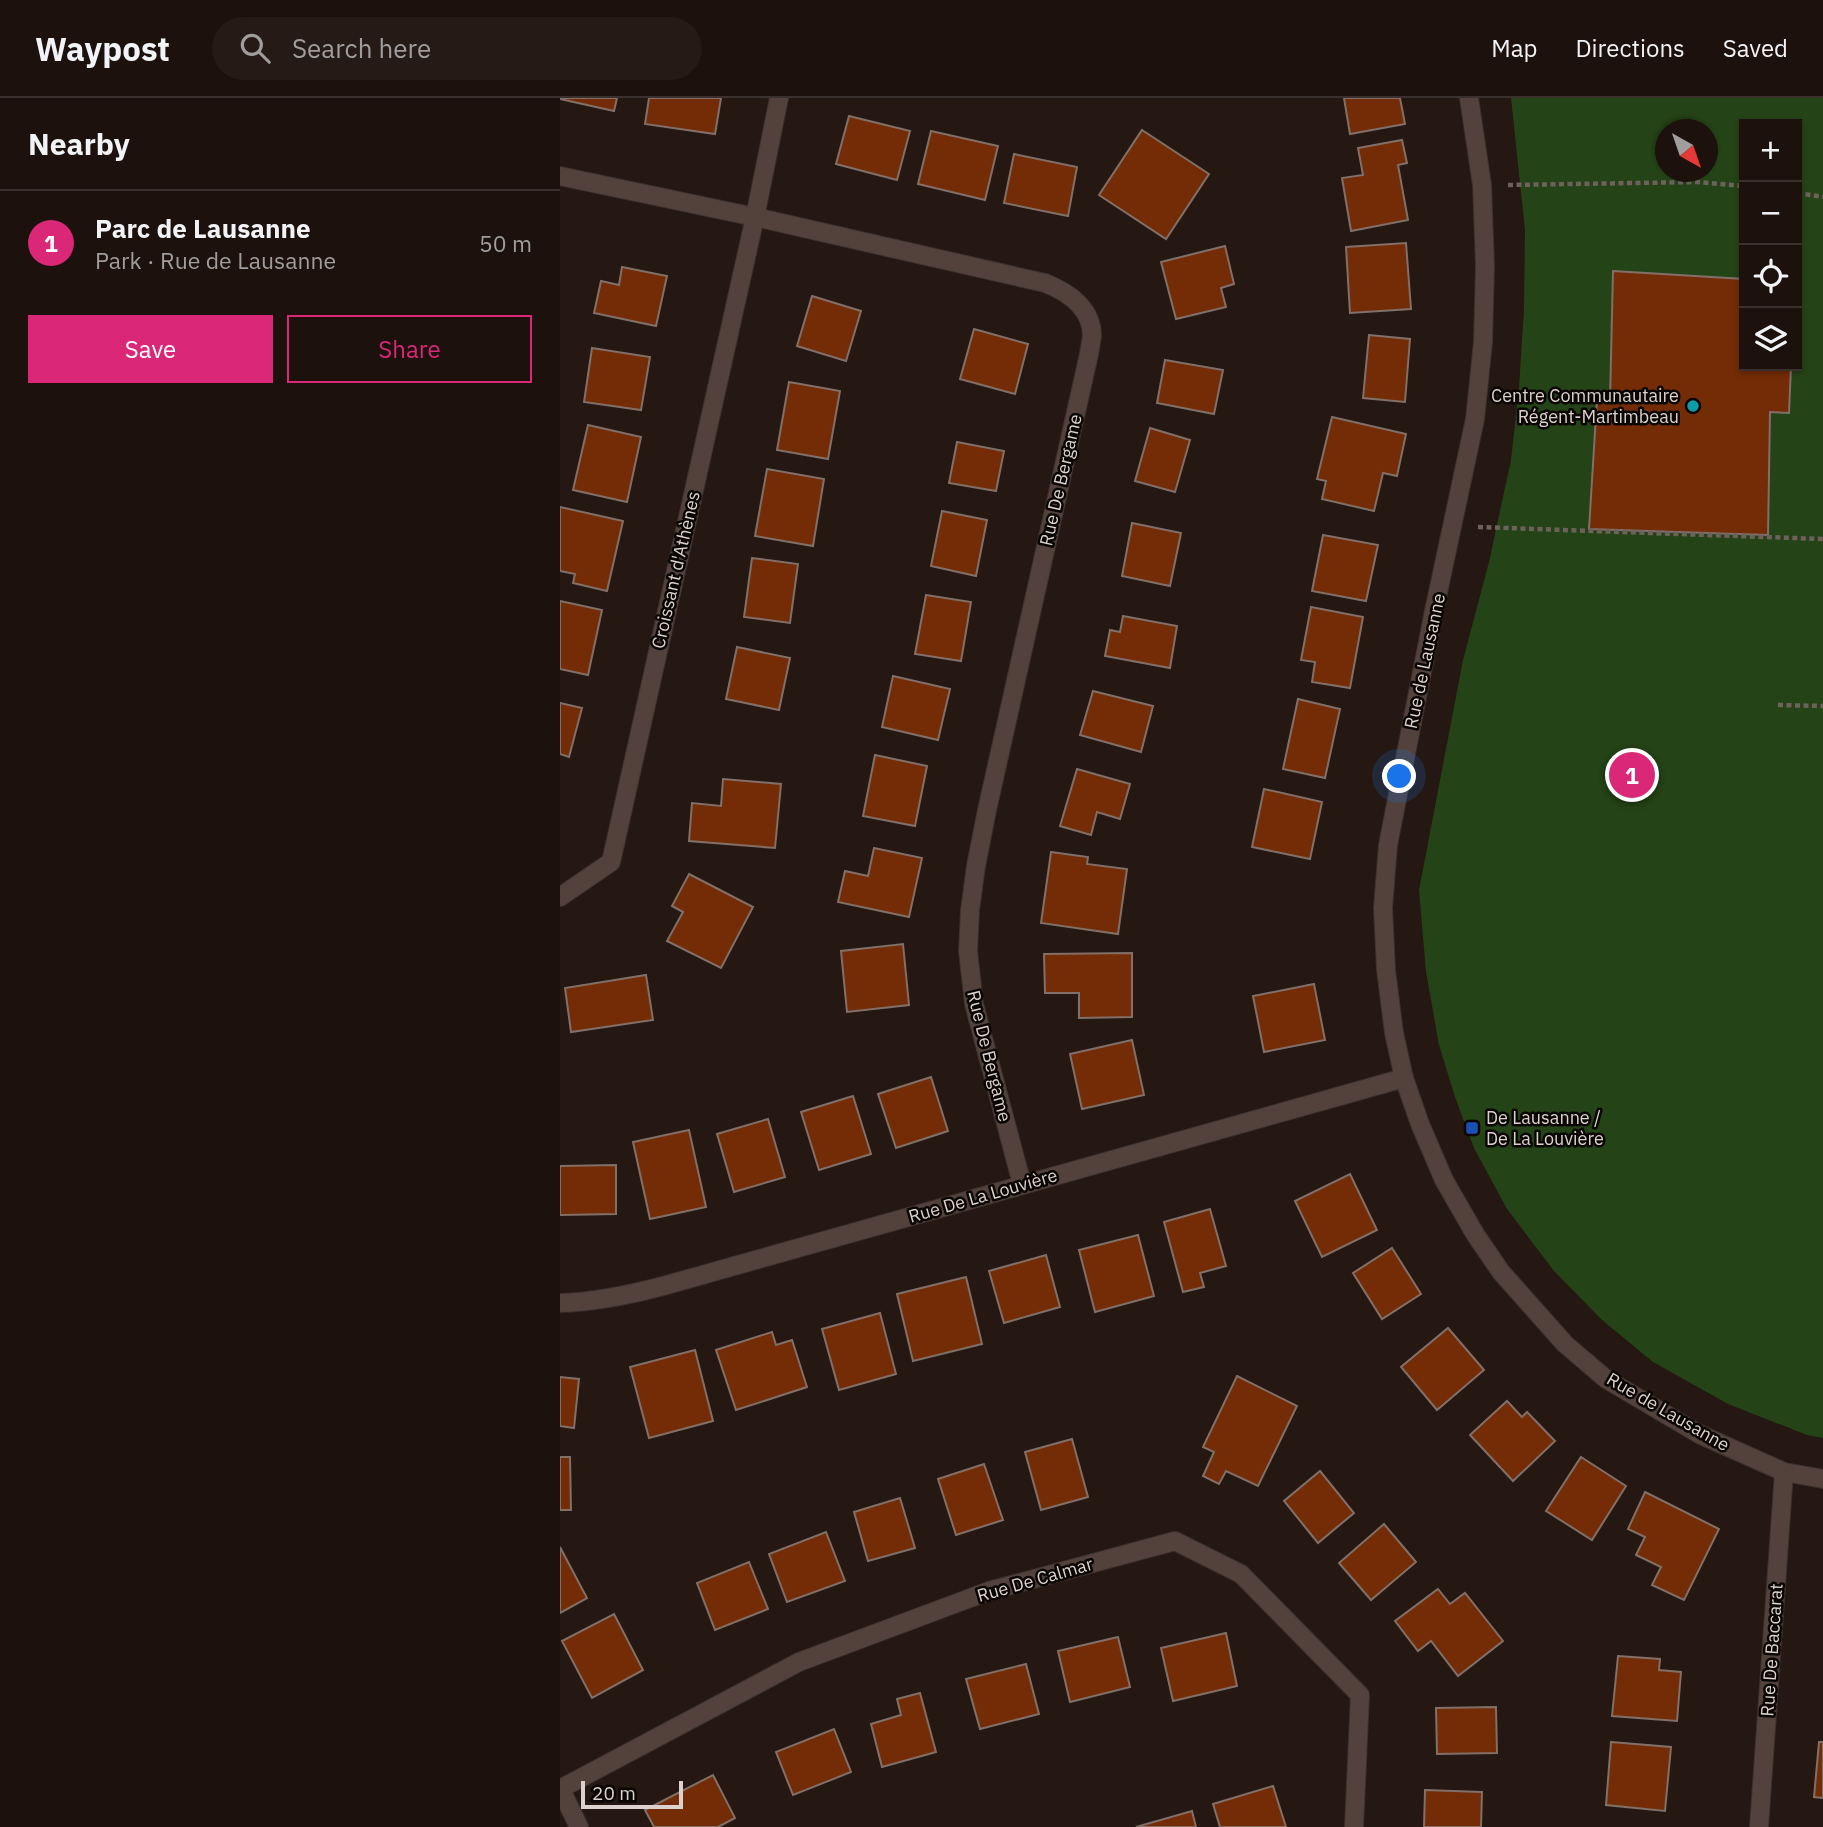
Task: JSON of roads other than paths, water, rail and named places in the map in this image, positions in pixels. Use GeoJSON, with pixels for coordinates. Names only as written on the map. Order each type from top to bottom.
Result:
{"type":"FeatureCollection","features":[{"type":"Feature","properties":{"kind":"street","name":"Croissant d'Athènes"},"geometry":{"type":"LineString","coordinates":[[560,897],[611,862],[755,217],[779,98]]}},
{"type":"Feature","properties":{"kind":"street","name":"Rue de Lausanne"},"geometry":{"type":"LineString","coordinates":[[1469,98],[1482,185],[1485,266],[1483,342],[1475,419],[1388,845],[1384,908],[1386,970],[1394,1033],[1404,1078],[1444,1180],[1475,1234],[1501,1272],[1565,1344],[1606,1379],[1699,1434],[1784,1472],[1823,1479]]}},
{"type":"Feature","properties":{"kind":"street","name":"Rue De Bergame"},"geometry":{"type":"LineString","coordinates":[[560,176],[1045,283],[1064,290],[1087,316],[1092,334],[1089,354],[985,821],[970,911],[968,951],[974,1004],[1022,1184]]}},
{"type":"Feature","properties":{"kind":"street","name":"Rue De La Louvière"},"geometry":{"type":"LineString","coordinates":[[560,1303],[621,1297],[663,1286],[1404,1078]]}},
{"type":"Feature","properties":{"kind":"street","name":"Rue De Baccarat"},"geometry":{"type":"LineString","coordinates":[[1759,1827],[1784,1472]]}},
{"type":"Feature","properties":{"kind":"street","name":"Rue De Calmar"},"geometry":{"type":"LineString","coordinates":[[560,1788],[799,1662],[989,1591],[1175,1541],[1241,1574],[1360,1695],[1354,1827]]}},
{"type":"Feature","properties":{"kind":"street"},"geometry":{"type":"LineString","coordinates":[[560,1788],[579,1827]]}},
{"type":"Feature","properties":{"kind":"place","name":"Centre Communautaire Régent-Martimbeau"},"geometry":{"type":"Point","coordinates":[1693,406]}},
{"type":"Feature","properties":{"kind":"place","name":"Parc de Lausanne"},"geometry":{"type":"Point","coordinates":[1632,775]}},
{"type":"Feature","properties":{"kind":"place","name":"De Lausanne / De La Louvière"},"geometry":{"type":"Point","coordinates":[1472,1128]}}]}
